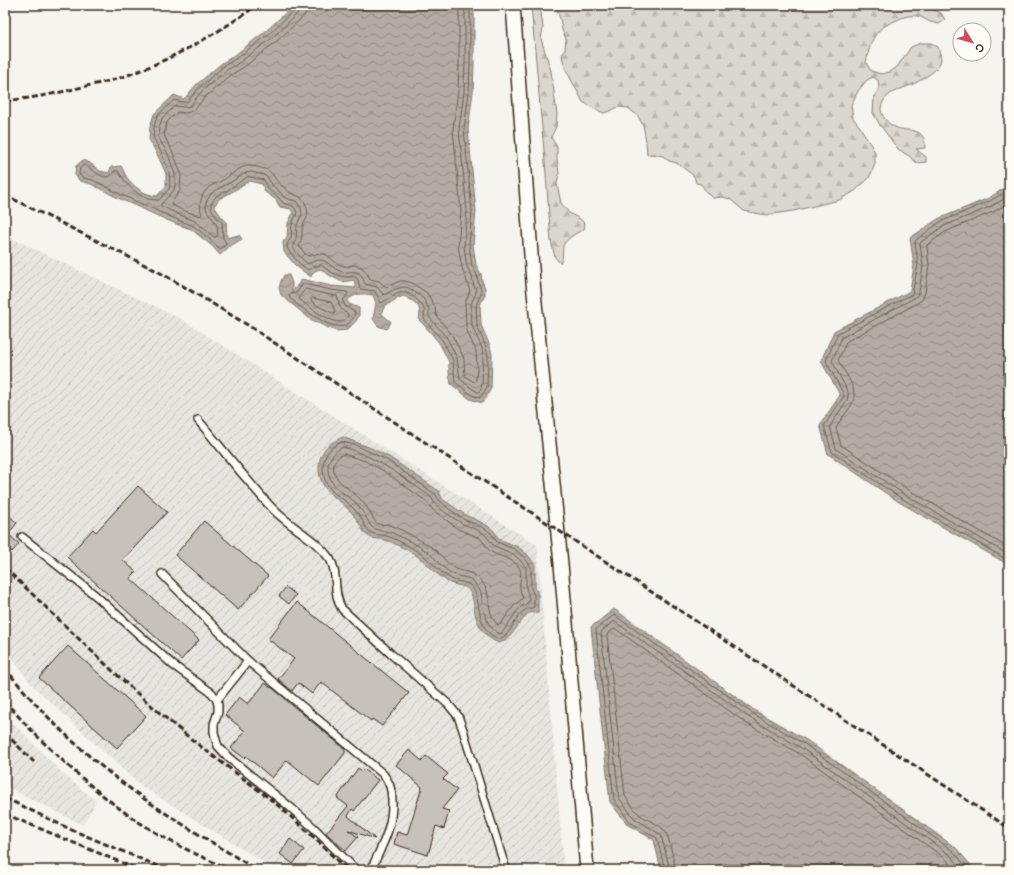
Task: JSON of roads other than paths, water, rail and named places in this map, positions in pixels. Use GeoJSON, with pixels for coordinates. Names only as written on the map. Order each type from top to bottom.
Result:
{"type":"FeatureCollection","features":[{"type":"Feature","properties":{"kind":"street"},"geometry":{"type":"LineString","coordinates":[[513,5],[533,282],[561,564],[587,870]]}},
{"type":"Feature","properties":{"kind":"lane"},"geometry":{"type":"LineString","coordinates":[[198,420],[274,510],[325,553],[334,569],[338,604],[342,609],[455,711],[463,730],[506,870]]}},
{"type":"Feature","properties":{"kind":"lane"},"geometry":{"type":"LineString","coordinates":[[22,537],[95,595],[173,665],[212,693],[218,705],[218,712],[214,724],[214,732],[218,746],[229,758],[314,828],[356,870]]}},
{"type":"Feature","properties":{"kind":"lane"},"geometry":{"type":"LineString","coordinates":[[162,574],[248,661],[384,774],[388,779],[392,794],[391,818],[387,834],[371,870]]}},
{"type":"Feature","properties":{"kind":"lane"},"geometry":{"type":"LineString","coordinates":[[216,700],[248,661]]}},
{"type":"Feature","properties":{"kind":"water"},"geometry":{"type":"Polygon","coordinates":[[[294,5],[473,5],[473,92],[468,129],[476,211],[473,245],[476,265],[481,274],[485,288],[485,295],[480,305],[481,325],[490,346],[492,355],[491,388],[482,403],[470,399],[451,384],[449,362],[440,344],[419,320],[420,311],[417,305],[404,296],[385,306],[381,313],[391,322],[387,329],[378,326],[373,319],[376,303],[373,295],[362,294],[353,296],[347,301],[349,304],[359,308],[359,315],[356,321],[347,330],[336,331],[310,319],[281,295],[279,288],[284,275],[289,275],[292,283],[292,292],[302,279],[331,286],[356,288],[354,280],[342,282],[321,269],[314,272],[311,277],[296,266],[284,252],[283,242],[287,237],[288,223],[293,213],[291,209],[280,207],[275,199],[265,192],[262,184],[249,181],[219,199],[214,206],[226,221],[227,238],[239,235],[242,239],[230,246],[220,255],[212,246],[191,229],[176,224],[120,199],[91,184],[80,181],[75,175],[76,166],[83,160],[90,163],[100,171],[109,173],[111,167],[121,166],[126,177],[135,186],[145,193],[157,196],[166,186],[166,174],[149,139],[150,127],[154,114],[174,95],[184,99],[196,85],[222,63],[266,31],[294,5]]]}},
{"type":"Feature","properties":{"kind":"water"},"geometry":{"type":"Polygon","coordinates":[[[1009,185],[1009,565],[899,502],[828,454],[820,425],[840,395],[821,361],[834,331],[910,291],[914,265],[910,238],[938,219],[989,198],[1009,185]]]}},
{"type":"Feature","properties":{"kind":"water"},"geometry":{"type":"Polygon","coordinates":[[[342,437],[371,448],[389,457],[439,491],[442,499],[467,516],[488,526],[494,531],[499,539],[518,547],[528,555],[535,565],[535,587],[538,595],[538,612],[528,613],[507,640],[499,643],[491,639],[480,626],[476,617],[472,596],[468,589],[448,582],[413,553],[383,539],[368,536],[351,512],[326,489],[320,477],[319,464],[323,452],[331,443],[342,437]]]}},
{"type":"Feature","properties":{"kind":"water"},"geometry":{"type":"Polygon","coordinates":[[[614,609],[754,710],[808,741],[956,848],[975,870],[661,870],[654,840],[628,825],[610,802],[591,627],[614,609]]]}},
{"type":"Feature","properties":{"kind":"railway"},"geometry":{"type":"LineString","coordinates":[[5,101],[66,91],[134,73],[189,48],[257,5]]}},
{"type":"Feature","properties":{"kind":"railway"},"geometry":{"type":"LineString","coordinates":[[5,195],[157,271],[246,324],[1009,828]]}},
{"type":"Feature","properties":{"kind":"railway"},"geometry":{"type":"LineString","coordinates":[[5,568],[90,650],[156,710],[191,739],[275,803],[312,835],[346,870]]}},
{"type":"Feature","properties":{"kind":"railway"},"geometry":{"type":"LineString","coordinates":[[5,668],[46,715],[91,758],[107,771],[156,807],[257,870]]}},
{"type":"Feature","properties":{"kind":"railway"},"geometry":{"type":"LineString","coordinates":[[5,701],[24,723],[56,754],[118,808],[169,840],[231,870]]}},
{"type":"Feature","properties":{"kind":"railway"},"geometry":{"type":"LineString","coordinates":[[5,733],[34,762]]}},
{"type":"Feature","properties":{"kind":"railway"},"geometry":{"type":"LineString","coordinates":[[5,798],[72,830],[167,870]]}},
{"type":"Feature","properties":{"kind":"railway"},"geometry":{"type":"LineString","coordinates":[[5,814],[139,870]]}}]}
